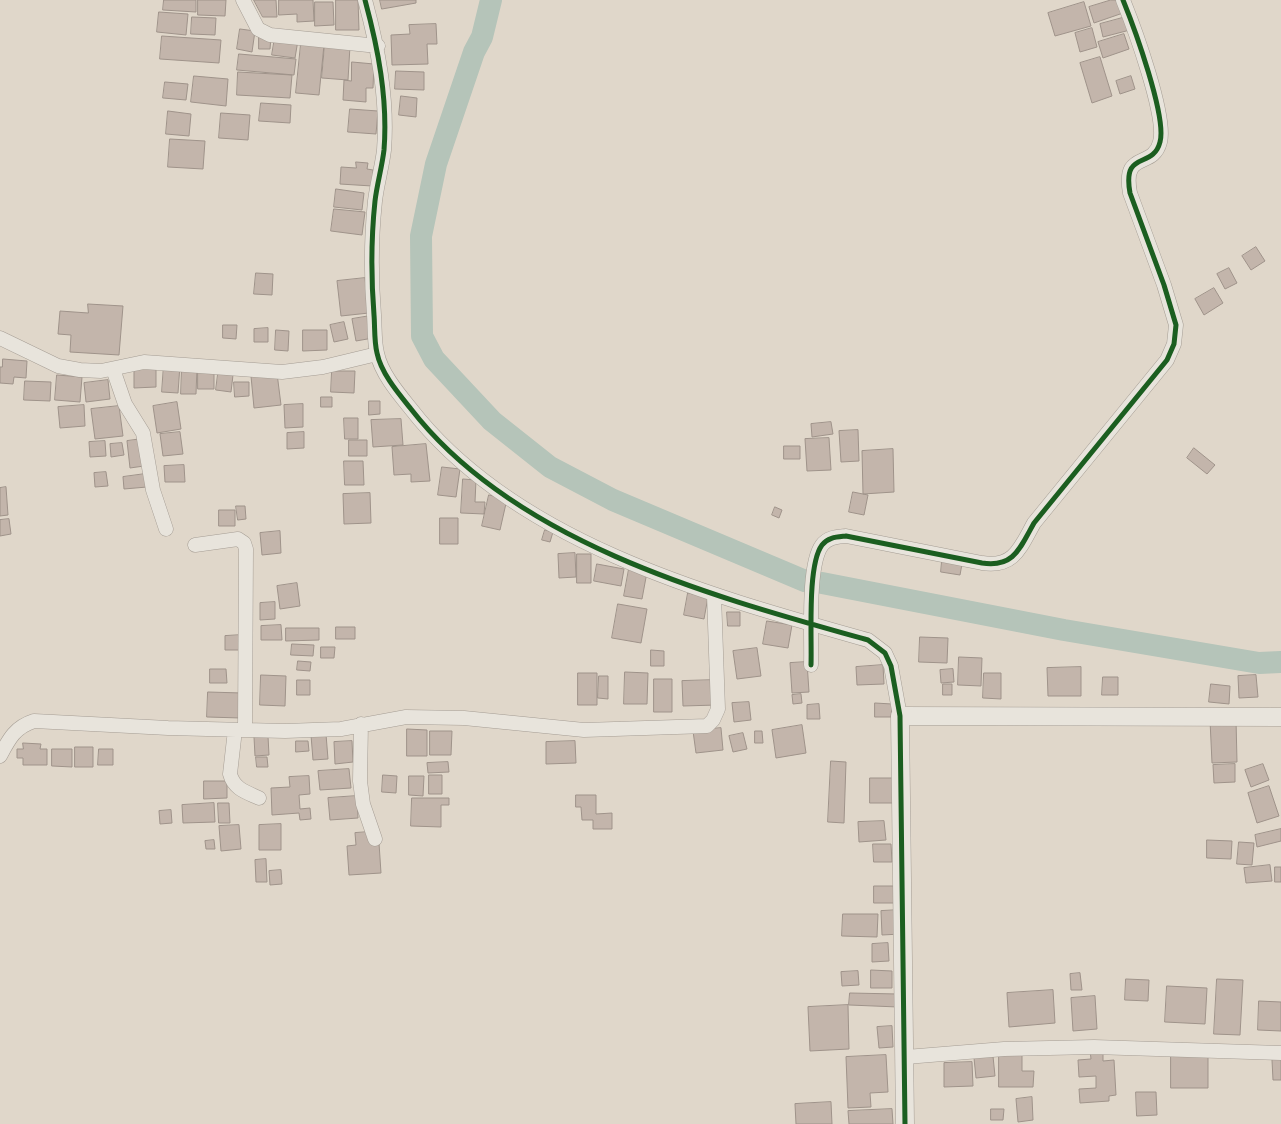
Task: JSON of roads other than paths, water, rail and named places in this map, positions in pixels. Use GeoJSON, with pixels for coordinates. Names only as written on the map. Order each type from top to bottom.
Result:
{"type":"FeatureCollection","features":[{"type":"Feature","properties":{"kind":"street"},"geometry":{"type":"LineString","coordinates":[[243,0],[258,29],[270,35],[378,46]]}},
{"type":"Feature","properties":{"kind":"street"},"geometry":{"type":"LineString","coordinates":[[365,0],[378,46],[384,113],[384,140],[375,200],[371,274],[377,354],[392,385],[416,416],[467,469],[540,517],[604,554],[714,595],[868,640],[885,653],[891,666],[900,716],[900,829],[906,1057],[905,1124]]}},
{"type":"Feature","properties":{"kind":"street"},"geometry":{"type":"LineString","coordinates":[[811,664],[810,624],[816,557],[822,546],[830,538],[846,536],[996,565],[1007,560],[1016,553],[1034,524],[1066,482],[1167,360],[1174,344],[1176,325],[1164,285],[1130,192],[1127,176],[1131,168],[1157,149],[1160,142],[1161,129],[1152,86],[1123,0]]}},
{"type":"Feature","properties":{"kind":"street"},"geometry":{"type":"LineString","coordinates":[[0,338],[58,366],[80,370],[113,369],[144,362],[282,372],[323,367],[377,354]]}},
{"type":"Feature","properties":{"kind":"street"},"geometry":{"type":"LineString","coordinates":[[113,369],[125,404],[142,433],[153,490],[166,529]]}},
{"type":"Feature","properties":{"kind":"street"},"geometry":{"type":"LineString","coordinates":[[196,545],[238,539],[244,543],[246,549],[240,729],[230,774],[239,789],[259,798]]}},
{"type":"Feature","properties":{"kind":"street"},"geometry":{"type":"LineString","coordinates":[[0,756],[12,735],[22,725],[34,721],[240,729],[327,730],[406,717],[464,718],[584,730],[707,726],[713,720],[718,709],[714,595]]}},
{"type":"Feature","properties":{"kind":"street"},"geometry":{"type":"LineString","coordinates":[[900,716],[1281,717]]}},
{"type":"Feature","properties":{"kind":"street"},"geometry":{"type":"LineString","coordinates":[[361,724],[360,781],[363,804],[375,840]]}},
{"type":"Feature","properties":{"kind":"street"},"geometry":{"type":"LineString","coordinates":[[906,1057],[1004,1049],[1094,1047],[1281,1053]]}},
{"type":"Feature","properties":{"kind":"waterway"},"geometry":{"type":"LineString","coordinates":[[491,0],[482,37],[474,52],[436,164],[421,236],[422,336],[434,359],[492,421],[550,467],[613,500],[805,581]]}},
{"type":"Feature","properties":{"kind":"waterway"},"geometry":{"type":"LineString","coordinates":[[822,583],[1064,630],[1259,663],[1281,662]]}}]}
